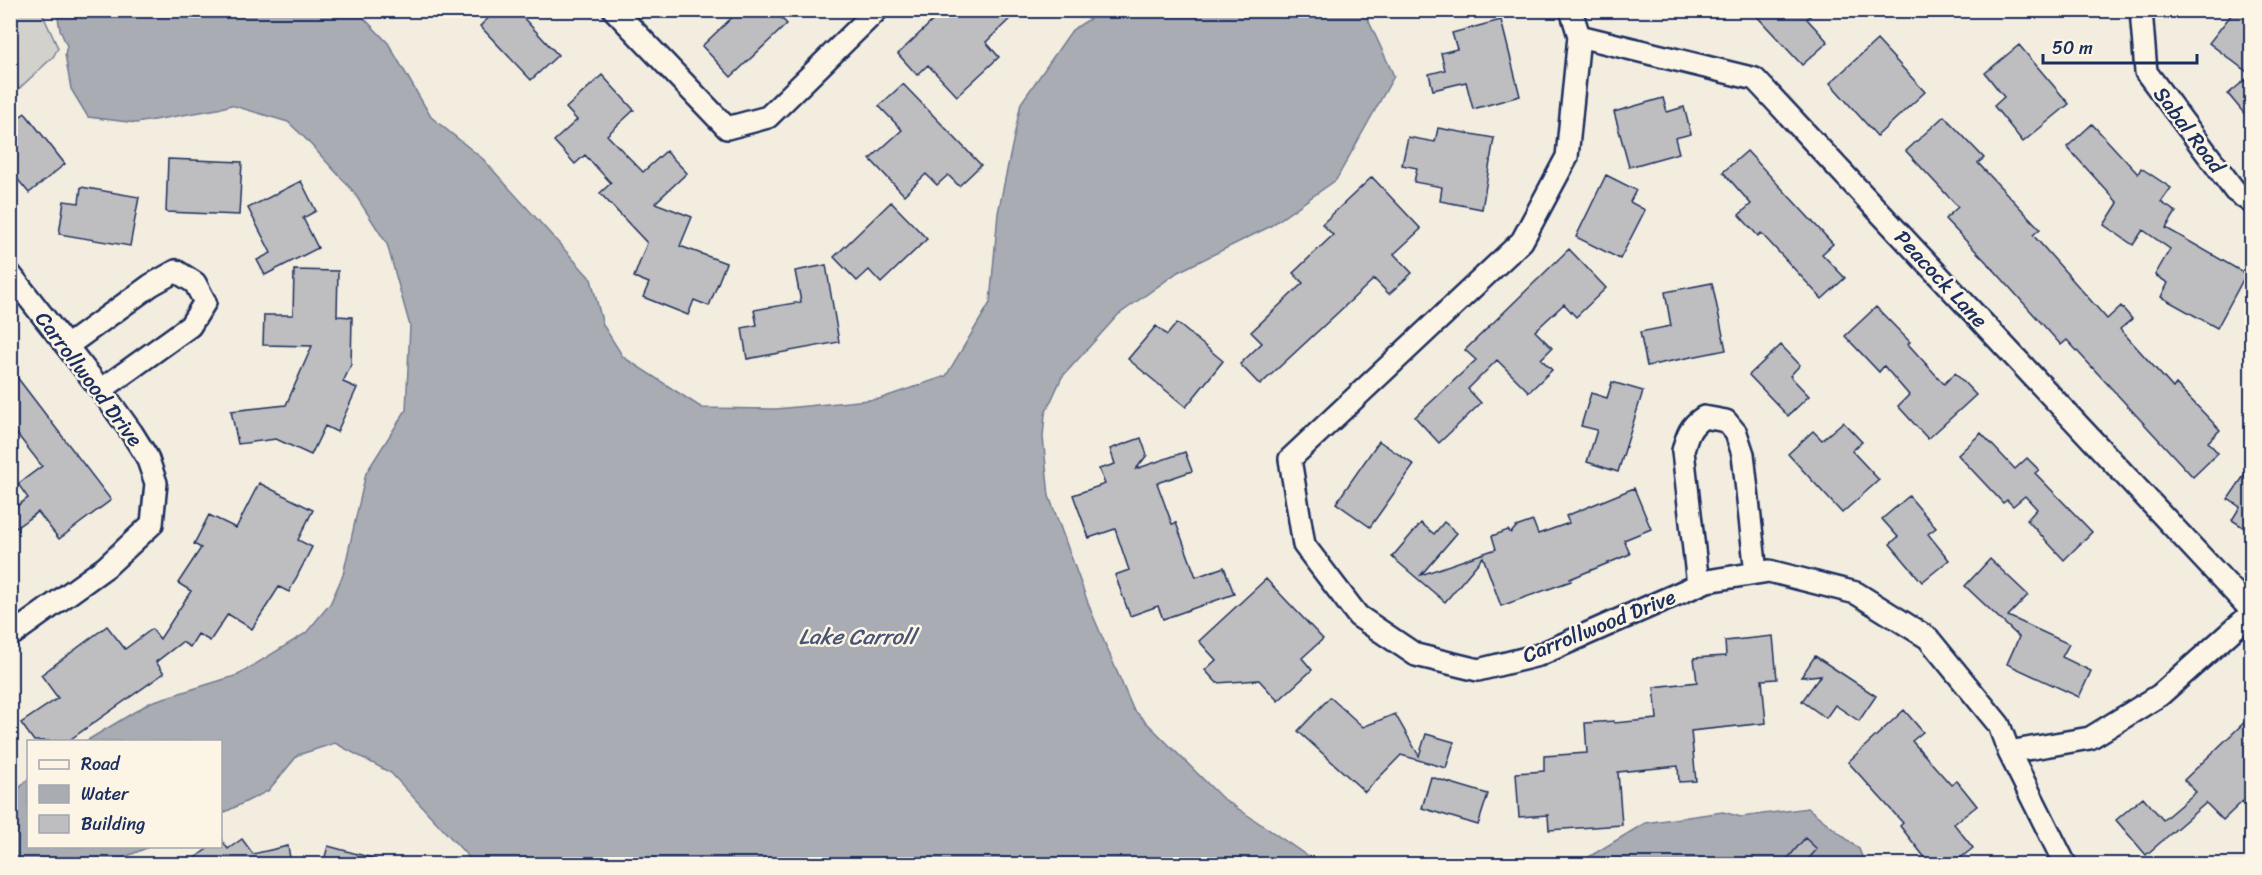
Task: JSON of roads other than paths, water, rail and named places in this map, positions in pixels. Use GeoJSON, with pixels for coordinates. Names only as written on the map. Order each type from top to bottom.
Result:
{"type":"FeatureCollection","features":[{"type":"Feature","properties":{"kind":"street"},"geometry":{"type":"LineString","coordinates":[[614,10],[728,128],[768,117],[877,10]]}},
{"type":"Feature","properties":{"kind":"street","name":"Carrollwood Drive"},"geometry":{"type":"LineString","coordinates":[[1571,10],[1579,36],[1567,157],[1522,241],[1290,459],[1304,545],[1358,616],[1416,655],[1478,670],[1539,655],[1707,581],[1769,570],[1856,593],[1928,638],[1999,725],[2065,864]]}},
{"type":"Feature","properties":{"kind":"street","name":"Sabal Road"},"geometry":{"type":"LineString","coordinates":[[2141,10],[2146,72],[2235,191],[2252,203]]}},
{"type":"Feature","properties":{"kind":"street","name":"Peacock Lane"},"geometry":{"type":"LineString","coordinates":[[1579,36],[1755,79],[2252,612]]}},
{"type":"Feature","properties":{"kind":"street"},"geometry":{"type":"LineString","coordinates":[[67,346],[151,285],[176,271],[195,283],[205,302],[190,326],[101,390]]}},
{"type":"Feature","properties":{"kind":"street","name":"Carrollwood Drive"},"geometry":{"type":"LineString","coordinates":[[10,274],[101,390],[147,457],[156,483],[152,524],[106,567],[10,636]]}},
{"type":"Feature","properties":{"kind":"street"},"geometry":{"type":"LineString","coordinates":[[1698,585],[1683,451],[1687,435],[1694,423],[1704,417],[1726,421],[1736,433],[1743,454],[1756,573]]}},
{"type":"Feature","properties":{"kind":"street"},"geometry":{"type":"LineString","coordinates":[[2010,752],[2090,738],[2160,695],[2252,612]]}},
{"type":"Feature","properties":{"kind":"water","name":"Lake Carroll"},"geometry":{"type":"Polygon","coordinates":[[[57,11],[357,11],[388,43],[431,117],[483,159],[591,279],[603,325],[623,357],[702,408],[776,409],[879,399],[946,376],[990,303],[998,213],[1021,103],[1072,30],[1102,11],[1364,11],[1394,76],[1336,180],[1269,227],[1178,272],[1118,315],[1062,377],[1045,414],[1043,437],[1049,496],[1091,611],[1133,709],[1221,797],[1319,864],[475,864],[391,773],[335,743],[298,755],[268,791],[222,814],[222,740],[88,740],[151,702],[238,675],[306,633],[330,604],[343,575],[366,473],[406,410],[410,326],[387,244],[353,191],[288,122],[231,105],[136,123],[88,117],[71,89],[65,54],[67,46],[60,30],[57,11]]]}},
{"type":"Feature","properties":{"kind":"water"},"geometry":{"type":"Polygon","coordinates":[[[27,780],[27,848],[147,848],[108,864],[11,864],[11,797],[27,780]]]}},
{"type":"Feature","properties":{"kind":"water"},"geometry":{"type":"Polygon","coordinates":[[[1808,808],[1859,849],[1865,864],[1577,864],[1645,823],[1723,812],[1741,817],[1808,808]]]}}]}
